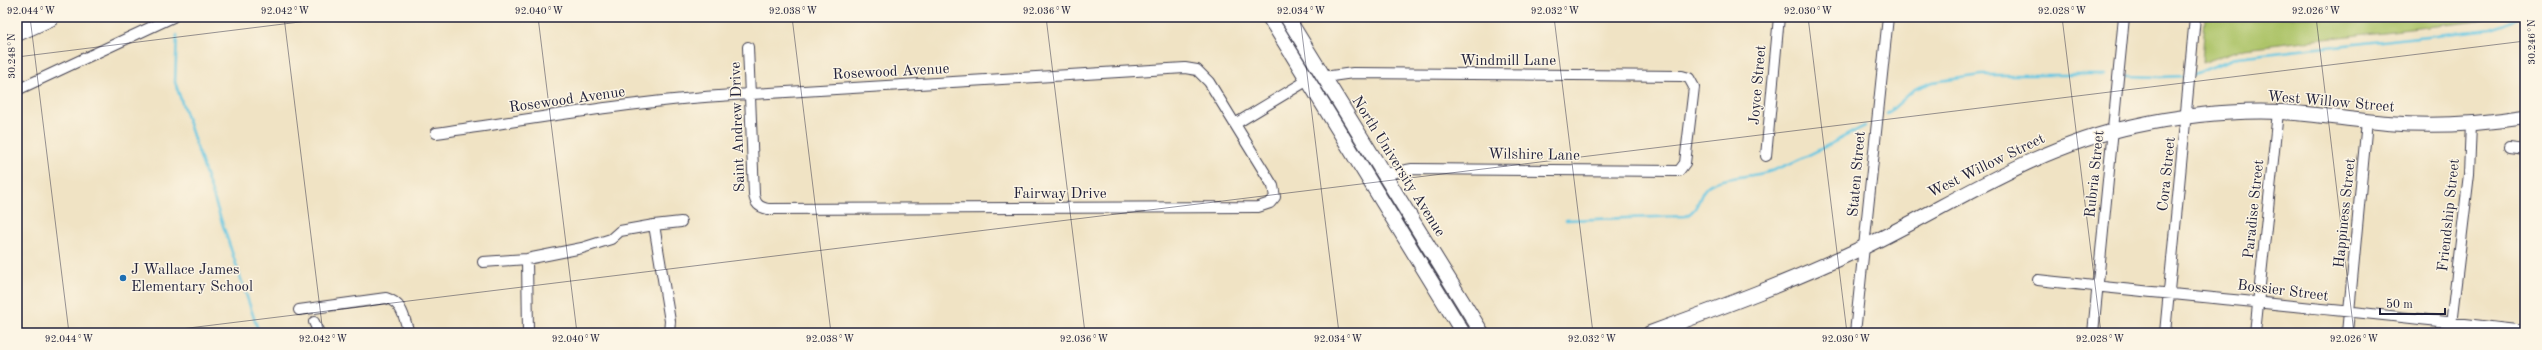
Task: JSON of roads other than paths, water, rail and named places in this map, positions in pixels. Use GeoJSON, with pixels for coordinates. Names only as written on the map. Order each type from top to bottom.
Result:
{"type":"FeatureCollection","features":[{"type":"Feature","properties":{"kind":"highway"},"geometry":{"type":"LineString","coordinates":[[17,32],[50,17]]}},
{"type":"Feature","properties":{"kind":"main road","name":"North University Avenue"},"geometry":{"type":"LineString","coordinates":[[1269,17],[1463,333]]}},
{"type":"Feature","properties":{"kind":"main road","name":"North University Avenue"},"geometry":{"type":"LineString","coordinates":[[1287,17],[1482,333]]}},
{"type":"Feature","properties":{"kind":"main road","name":"West Willow Street"},"geometry":{"type":"LineString","coordinates":[[1650,333],[1744,299],[1865,246],[2018,165],[2069,145],[2114,131],[2187,118],[2278,112],[2399,124],[2471,123],[2525,117]]}},
{"type":"Feature","properties":{"kind":"main road"},"geometry":{"type":"LineString","coordinates":[[1369,178],[1384,174]]}},
{"type":"Feature","properties":{"kind":"street"},"geometry":{"type":"LineString","coordinates":[[17,90],[173,17]]}},
{"type":"Feature","properties":{"kind":"street","name":"Joyce Street"},"geometry":{"type":"LineString","coordinates":[[1766,156],[1779,17]]}},
{"type":"Feature","properties":{"kind":"street","name":"Staten Street"},"geometry":{"type":"LineString","coordinates":[[1855,333],[1888,17]]}},
{"type":"Feature","properties":{"kind":"street","name":"Rubria Street"},"geometry":{"type":"LineString","coordinates":[[2093,333],[2124,17]]}},
{"type":"Feature","properties":{"kind":"street","name":"Cora Street"},"geometry":{"type":"LineString","coordinates":[[2165,333],[2187,118],[2195,17]]}},
{"type":"Feature","properties":{"kind":"street","name":"Saint Andrew Drive"},"geometry":{"type":"LineString","coordinates":[[748,47],[754,194],[758,205]]}},
{"type":"Feature","properties":{"kind":"street","name":"Rosewood Avenue"},"geometry":{"type":"LineString","coordinates":[[436,133],[676,99],[1185,68],[1197,70],[1204,75],[1235,124]]}},
{"type":"Feature","properties":{"kind":"street","name":"Windmill Lane"},"geometry":{"type":"LineString","coordinates":[[1324,77],[1353,73],[1682,76],[1691,80],[1694,93],[1683,168]]}},
{"type":"Feature","properties":{"kind":"street"},"geometry":{"type":"LineString","coordinates":[[1235,124],[1308,80]]}},
{"type":"Feature","properties":{"kind":"street","name":"Paradise Street"},"geometry":{"type":"LineString","coordinates":[[2255,333],[2278,112]]}},
{"type":"Feature","properties":{"kind":"street","name":"Happiness Street"},"geometry":{"type":"LineString","coordinates":[[2347,333],[2367,121]]}},
{"type":"Feature","properties":{"kind":"street","name":"Friendship Street"},"geometry":{"type":"LineString","coordinates":[[2450,333],[2469,174],[2471,123]]}},
{"type":"Feature","properties":{"kind":"street","name":"Fairway Drive"},"geometry":{"type":"LineString","coordinates":[[758,205],[776,209],[1266,205],[1274,200],[1274,190],[1235,124]]}},
{"type":"Feature","properties":{"kind":"street"},"geometry":{"type":"LineString","coordinates":[[2509,147],[2525,149]]}},
{"type":"Feature","properties":{"kind":"street","name":"Wilshire Lane"},"geometry":{"type":"LineString","coordinates":[[1384,174],[1412,168],[1679,171],[1683,168]]}},
{"type":"Feature","properties":{"kind":"street"},"geometry":{"type":"LineString","coordinates":[[483,262],[527,259],[611,239],[620,231],[681,222]]}},
{"type":"Feature","properties":{"kind":"street"},"geometry":{"type":"LineString","coordinates":[[654,226],[670,321],[669,333]]}},
{"type":"Feature","properties":{"kind":"street"},"geometry":{"type":"LineString","coordinates":[[527,259],[528,333]]}},
{"type":"Feature","properties":{"kind":"street","name":"Bossier Street"},"geometry":{"type":"LineString","coordinates":[[2038,280],[2098,287],[2258,301],[2349,313],[2451,322],[2525,331]]}},
{"type":"Feature","properties":{"kind":"street"},"geometry":{"type":"LineString","coordinates":[[299,310],[386,298],[395,301],[401,309],[409,333]]}},
{"type":"Feature","properties":{"kind":"street"},"geometry":{"type":"LineString","coordinates":[[314,322],[319,333]]}},
{"type":"Feature","properties":{"kind":"waterway"},"geometry":{"type":"LineString","coordinates":[[2192,75],[2237,57],[2491,29],[2503,25],[2518,17]]}},
{"type":"Feature","properties":{"kind":"waterway"},"geometry":{"type":"LineString","coordinates":[[177,35],[175,82],[259,333]]}},
{"type":"Feature","properties":{"kind":"waterway"},"geometry":{"type":"LineString","coordinates":[[1887,114],[1915,89],[1933,82],[1982,75],[2106,75]]}},
{"type":"Feature","properties":{"kind":"waterway"},"geometry":{"type":"LineString","coordinates":[[2127,76],[2187,76]]}},
{"type":"Feature","properties":{"kind":"waterway"},"geometry":{"type":"LineString","coordinates":[[1566,220],[1685,216],[1694,209],[1704,190],[1713,183],[1727,179],[1764,173],[1783,167],[1865,126]]}},
{"type":"Feature","properties":{"kind":"place","name":"J Wallace James Elementary School"},"geometry":{"type":"Point","coordinates":[123,278]}}]}
